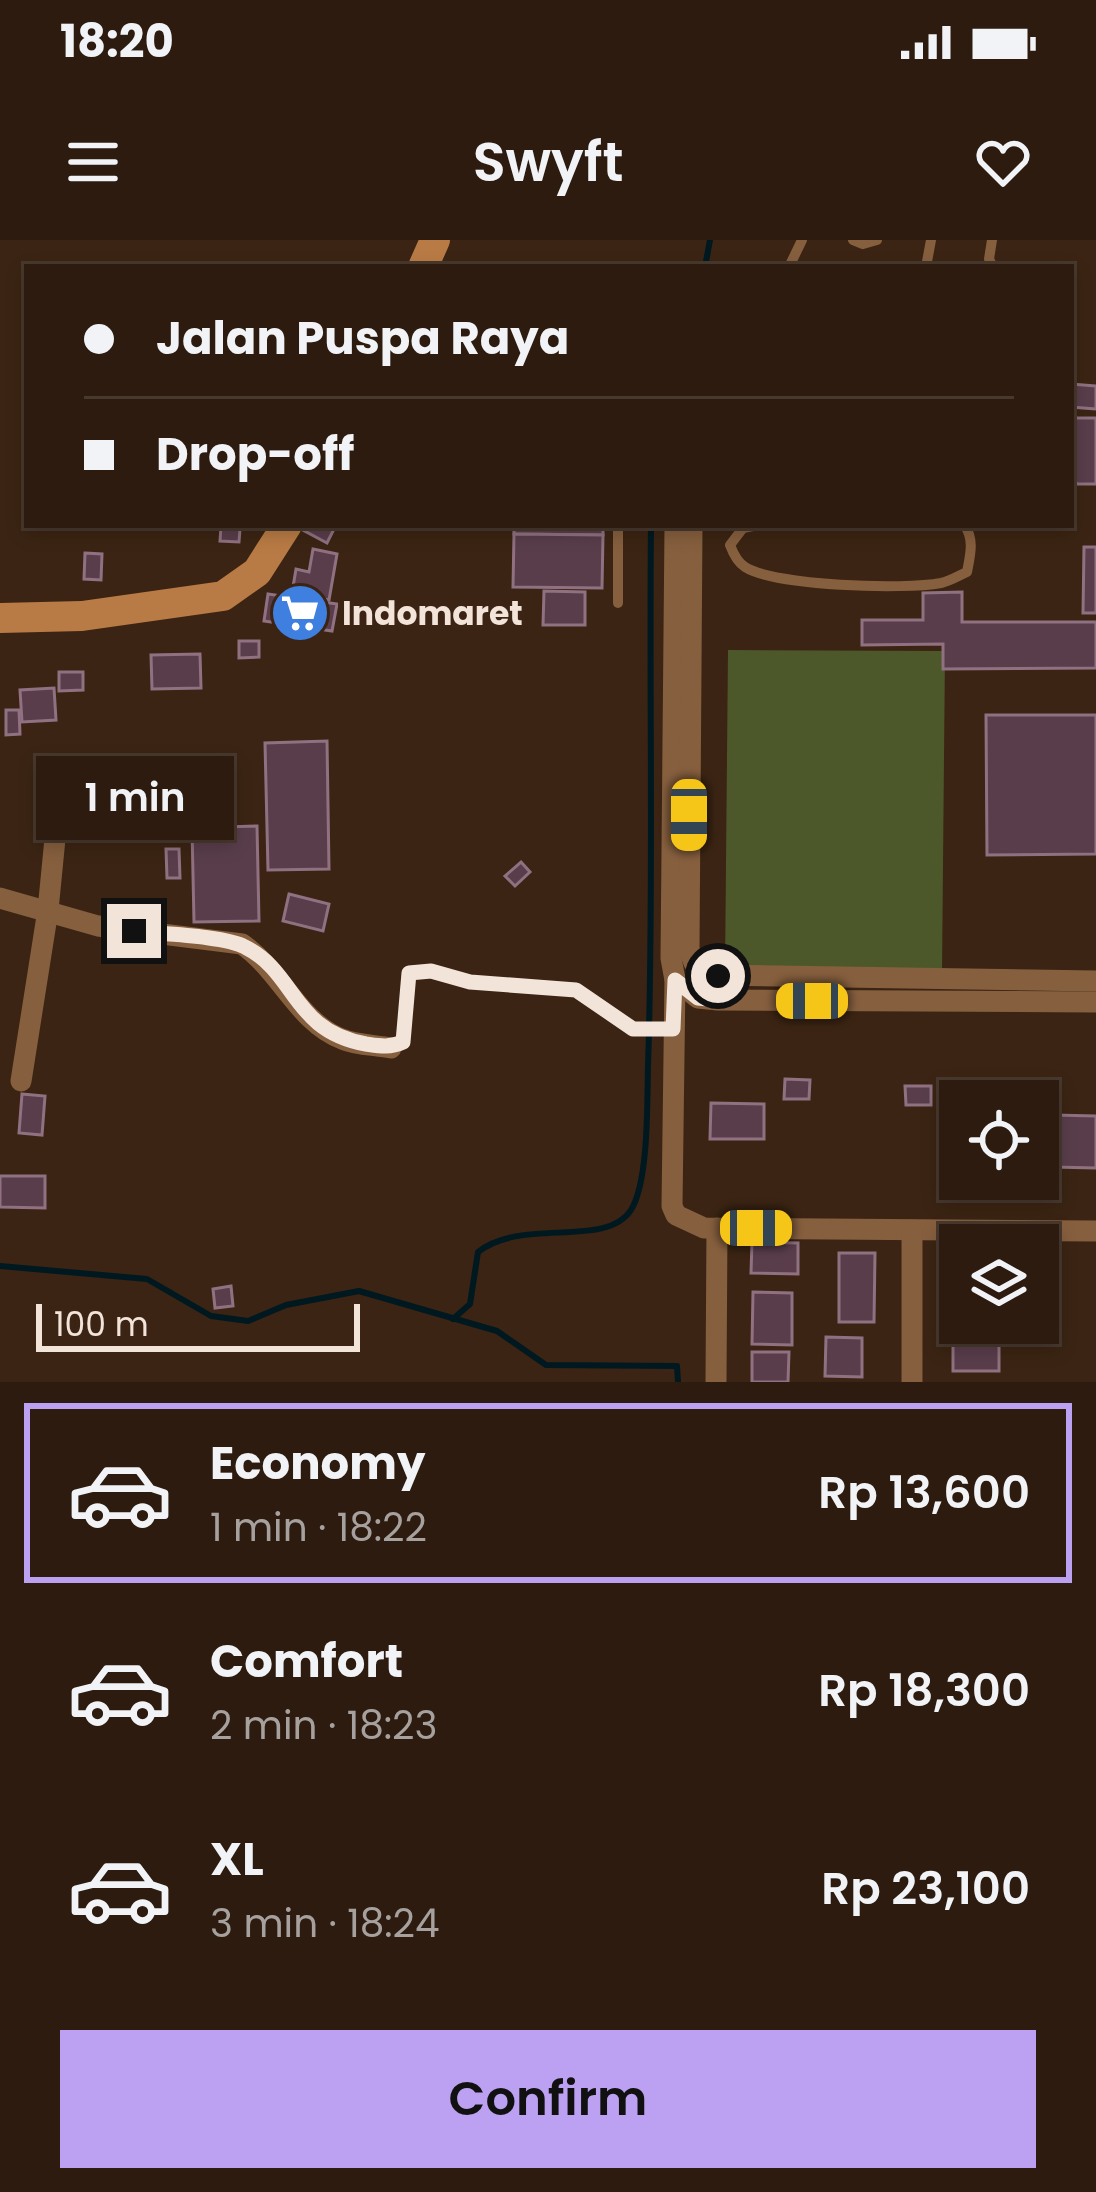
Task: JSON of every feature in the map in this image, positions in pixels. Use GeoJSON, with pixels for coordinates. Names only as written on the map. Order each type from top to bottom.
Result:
{"type":"FeatureCollection","features":[{"type":"Feature","properties":{"kind":"main road"},"geometry":{"type":"LineString","coordinates":[[0,619],[82,616],[223,596],[257,572],[285,528]]}},
{"type":"Feature","properties":{"kind":"street"},"geometry":{"type":"LineString","coordinates":[[675,528],[672,1206],[684,1221],[717,1228],[1096,1231]]}},
{"type":"Feature","properties":{"kind":"street"},"geometry":{"type":"LineString","coordinates":[[692,528],[688,949],[694,963],[718,976],[1096,981]]}},
{"type":"Feature","properties":{"kind":"street"},"geometry":{"type":"LineString","coordinates":[[21,1081],[48,910],[59,798]]}},
{"type":"Feature","properties":{"kind":"street"},"geometry":{"type":"LineString","coordinates":[[0,898],[98,926],[242,944],[260,956],[317,1025],[343,1040],[391,1048]]}},
{"type":"Feature","properties":{"kind":"street"},"geometry":{"type":"LineString","coordinates":[[718,976],[718,1000]]}},
{"type":"Feature","properties":{"kind":"street"},"geometry":{"type":"LineString","coordinates":[[675,980],[698,998],[718,1000],[1096,1002]]}},
{"type":"Feature","properties":{"kind":"street"},"geometry":{"type":"LineString","coordinates":[[716,1382],[717,1228]]}},
{"type":"Feature","properties":{"kind":"street"},"geometry":{"type":"LineString","coordinates":[[912,1382],[913,1229]]}},
{"type":"Feature","properties":{"kind":"lane"},"geometry":{"type":"LineString","coordinates":[[853,240],[863,244],[877,240]]}},
{"type":"Feature","properties":{"kind":"lane"},"geometry":{"type":"LineString","coordinates":[[618,528],[618,603]]}},
{"type":"Feature","properties":{"kind":"lane"},"geometry":{"type":"LineString","coordinates":[[742,528],[730,544],[746,568],[858,587],[943,583],[967,572],[971,551],[967,528]]}},
{"type":"Feature","properties":{"kind":"lane"},"geometry":{"type":"LineString","coordinates":[[391,1048],[403,1042],[409,973],[431,971],[470,982],[576,990],[633,1029],[673,1029]]}},
{"type":"Feature","properties":{"kind":"green space"},"geometry":{"type":"Polygon","coordinates":[[[728,650],[945,651],[942,973],[725,971],[728,650]]]}},
{"type":"Feature","properties":{"kind":"building"},"geometry":{"type":"Polygon","coordinates":[[[1074,384],[1096,386],[1096,409],[1074,407],[1074,384]]]}},
{"type":"Feature","properties":{"kind":"building"},"geometry":{"type":"Polygon","coordinates":[[[1074,418],[1096,418],[1096,484],[1077,484],[1074,418]]]}},
{"type":"Feature","properties":{"kind":"building"},"geometry":{"type":"Polygon","coordinates":[[[221,528],[240,529],[239,542],[220,541],[221,528]]]}},
{"type":"Feature","properties":{"kind":"building"},"geometry":{"type":"Polygon","coordinates":[[[302,528],[334,528],[327,543],[302,528]]]}},
{"type":"Feature","properties":{"kind":"building"},"geometry":{"type":"Polygon","coordinates":[[[514,528],[603,528],[603,535],[514,534],[514,528]]]}},
{"type":"Feature","properties":{"kind":"building"},"geometry":{"type":"Polygon","coordinates":[[[514,534],[603,535],[602,588],[513,587],[514,534]]]}},
{"type":"Feature","properties":{"kind":"building"},"geometry":{"type":"Polygon","coordinates":[[[1084,547],[1096,547],[1096,613],[1083,613],[1084,547]]]}},
{"type":"Feature","properties":{"kind":"building"},"geometry":{"type":"Polygon","coordinates":[[[313,549],[337,554],[329,600],[292,593],[296,569],[309,572],[313,549]]]}},
{"type":"Feature","properties":{"kind":"building"},"geometry":{"type":"Polygon","coordinates":[[[85,553],[102,554],[101,580],[84,579],[85,553]]]}},
{"type":"Feature","properties":{"kind":"building"},"geometry":{"type":"Polygon","coordinates":[[[544,591],[585,592],[585,625],[543,625],[544,591]]]}},
{"type":"Feature","properties":{"kind":"building"},"geometry":{"type":"Polygon","coordinates":[[[962,592],[962,622],[1096,622],[1096,668],[943,669],[943,644],[862,645],[862,620],[923,620],[923,593],[962,592]]]}},
{"type":"Feature","properties":{"kind":"building","name":"Indomaret"},"geometry":{"type":"Polygon","coordinates":[[[268,594],[337,604],[332,631],[264,621],[268,594]]]}},
{"type":"Feature","properties":{"kind":"building"},"geometry":{"type":"Polygon","coordinates":[[[239,641],[259,641],[259,657],[239,658],[239,641]]]}},
{"type":"Feature","properties":{"kind":"building"},"geometry":{"type":"Polygon","coordinates":[[[200,654],[201,688],[152,689],[151,655],[200,654]]]}},
{"type":"Feature","properties":{"kind":"building"},"geometry":{"type":"Polygon","coordinates":[[[59,672],[83,672],[83,690],[59,691],[59,672]]]}},
{"type":"Feature","properties":{"kind":"building"},"geometry":{"type":"Polygon","coordinates":[[[54,688],[56,720],[22,722],[20,690],[54,688]]]}},
{"type":"Feature","properties":{"kind":"building"},"geometry":{"type":"Polygon","coordinates":[[[6,710],[19,710],[20,734],[6,735],[6,710]]]}},
{"type":"Feature","properties":{"kind":"building"},"geometry":{"type":"Polygon","coordinates":[[[986,715],[1096,715],[1096,854],[987,855],[986,715]]]}},
{"type":"Feature","properties":{"kind":"building"},"geometry":{"type":"Polygon","coordinates":[[[327,741],[329,869],[268,870],[265,743],[327,741]]]}},
{"type":"Feature","properties":{"kind":"building"},"geometry":{"type":"Polygon","coordinates":[[[53,766],[69,766],[69,786],[53,786],[53,766]]]}},
{"type":"Feature","properties":{"kind":"building"},"geometry":{"type":"Polygon","coordinates":[[[257,826],[259,921],[194,922],[192,828],[257,826]]]}},
{"type":"Feature","properties":{"kind":"building"},"geometry":{"type":"Polygon","coordinates":[[[166,849],[179,849],[180,878],[167,878],[166,849]]]}},
{"type":"Feature","properties":{"kind":"building"},"geometry":{"type":"Polygon","coordinates":[[[521,862],[530,872],[515,886],[505,876],[521,862]]]}},
{"type":"Feature","properties":{"kind":"building"},"geometry":{"type":"Polygon","coordinates":[[[289,894],[329,904],[323,931],[283,921],[289,894]]]}},
{"type":"Feature","properties":{"kind":"building"},"geometry":{"type":"Polygon","coordinates":[[[785,1079],[810,1080],[809,1099],[784,1099],[785,1079]]]}},
{"type":"Feature","properties":{"kind":"building"},"geometry":{"type":"Polygon","coordinates":[[[905,1086],[931,1086],[931,1105],[906,1105],[905,1086]]]}},
{"type":"Feature","properties":{"kind":"building"},"geometry":{"type":"Polygon","coordinates":[[[22,1094],[45,1096],[42,1135],[19,1133],[22,1094]]]}},
{"type":"Feature","properties":{"kind":"building"},"geometry":{"type":"Polygon","coordinates":[[[711,1103],[764,1104],[764,1139],[710,1139],[711,1103]]]}},
{"type":"Feature","properties":{"kind":"building"},"geometry":{"type":"Polygon","coordinates":[[[1059,1115],[1096,1116],[1096,1168],[1059,1167],[1059,1115]]]}},
{"type":"Feature","properties":{"kind":"building"},"geometry":{"type":"Polygon","coordinates":[[[0,1176],[45,1176],[45,1208],[0,1207],[0,1176]]]}},
{"type":"Feature","properties":{"kind":"building"},"geometry":{"type":"Polygon","coordinates":[[[752,1242],[798,1243],[798,1274],[751,1273],[752,1242]]]}},
{"type":"Feature","properties":{"kind":"building"},"geometry":{"type":"Polygon","coordinates":[[[839,1253],[875,1253],[874,1322],[839,1322],[839,1253]]]}},
{"type":"Feature","properties":{"kind":"building"},"geometry":{"type":"Polygon","coordinates":[[[231,1286],[233,1306],[215,1308],[213,1289],[231,1286]]]}},
{"type":"Feature","properties":{"kind":"building"},"geometry":{"type":"Polygon","coordinates":[[[753,1292],[792,1293],[792,1345],[752,1344],[753,1292]]]}},
{"type":"Feature","properties":{"kind":"building"},"geometry":{"type":"Polygon","coordinates":[[[826,1337],[862,1338],[862,1377],[825,1376],[826,1337]]]}},
{"type":"Feature","properties":{"kind":"building"},"geometry":{"type":"Polygon","coordinates":[[[953,1344],[999,1344],[999,1371],[953,1371],[953,1344]]]}},
{"type":"Feature","properties":{"kind":"building"},"geometry":{"type":"Polygon","coordinates":[[[752,1352],[789,1352],[788,1382],[752,1382],[752,1352]]]}},
{"type":"Feature","properties":{"kind":"waterway"},"geometry":{"type":"LineString","coordinates":[[706,264],[710,240]]}},
{"type":"Feature","properties":{"kind":"waterway"},"geometry":{"type":"LineString","coordinates":[[453,1319],[470,1304],[478,1252],[517,1236],[603,1228],[619,1222],[637,1197],[647,1119],[650,998],[651,528]]}},
{"type":"Feature","properties":{"kind":"waterway"},"geometry":{"type":"LineString","coordinates":[[0,1266],[147,1279],[211,1316],[248,1321],[286,1305],[359,1291],[497,1331],[546,1365],[677,1366],[678,1382]]}},
{"type":"Feature","properties":{"kind":"place","name":"Indomaret"},"geometry":{"type":"Point","coordinates":[300,613]}},
{"type":"Feature","properties":{"kind":"route"},"geometry":{"type":"LineString","coordinates":[[134,931],[242,944],[260,956],[317,1025],[343,1040],[391,1048],[403,1042],[409,973],[431,971],[470,982],[576,990],[633,1029],[673,1029],[675,980],[698,998],[718,1000],[718,976]]}}]}
